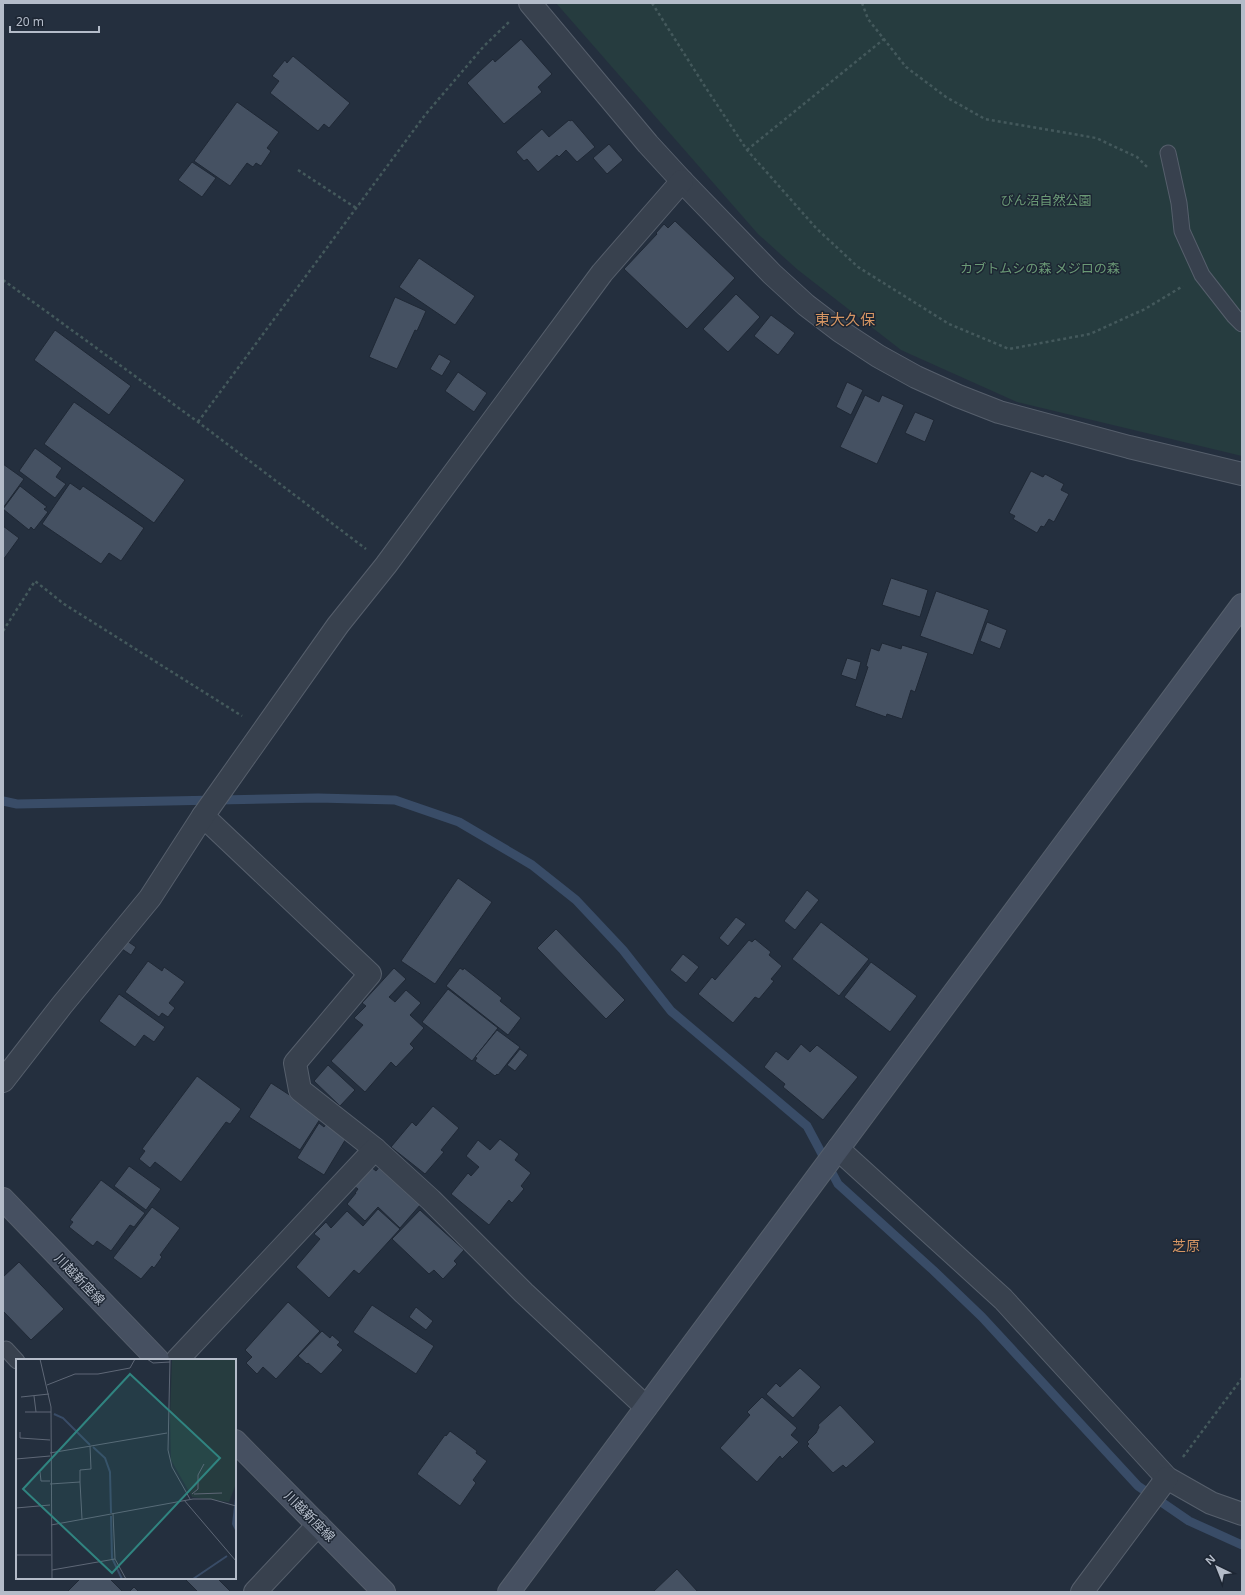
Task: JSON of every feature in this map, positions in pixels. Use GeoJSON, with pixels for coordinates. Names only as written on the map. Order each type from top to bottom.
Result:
{"type":"FeatureCollection","features":[{"type":"Feature","properties":{"kind":"street"},"geometry":{"type":"LineString","coordinates":[[530,3],[648,144],[682,181],[772,274],[806,305],[840,331],[878,356],[916,377],[999,412],[1129,447],[1242,474]]}},
{"type":"Feature","properties":{"kind":"street"},"geometry":{"type":"LineString","coordinates":[[3,1081],[62,1005],[150,898],[203,816],[263,729],[338,625],[386,565],[602,273],[682,181]]}},
{"type":"Feature","properties":{"kind":"street"},"geometry":{"type":"LineString","coordinates":[[509,1592],[1242,605]]}},
{"type":"Feature","properties":{"kind":"street"},"geometry":{"type":"LineString","coordinates":[[203,816],[370,974],[295,1063],[300,1090],[375,1148],[431,1200],[524,1293],[646,1407]]}},
{"type":"Feature","properties":{"kind":"street"},"geometry":{"type":"LineString","coordinates":[[178,1359],[375,1148]]}},
{"type":"Feature","properties":{"kind":"street"},"geometry":{"type":"LineString","coordinates":[[838,1149],[1004,1299],[1167,1478],[1212,1503],[1242,1514]]}},
{"type":"Feature","properties":{"kind":"street","name":"川越新座線"},"geometry":{"type":"LineString","coordinates":[[3,1199],[149,1357]]}},
{"type":"Feature","properties":{"kind":"street","name":"川越新座線"},"geometry":{"type":"LineString","coordinates":[[236,1442],[384,1592]]}},
{"type":"Feature","properties":{"kind":"street"},"geometry":{"type":"LineString","coordinates":[[1082,1592],[1167,1478]]}},
{"type":"Feature","properties":{"kind":"street"},"geometry":{"type":"LineString","coordinates":[[255,1592],[318,1524]]}},
{"type":"Feature","properties":{"kind":"lane"},"geometry":{"type":"LineString","coordinates":[[1168,153],[1179,204],[1182,231],[1202,274],[1234,316],[1242,324]]}},
{"type":"Feature","properties":{"kind":"lane"},"geometry":{"type":"LineString","coordinates":[[6,1349],[16,1360]]}},
{"type":"Feature","properties":{"kind":"path"},"geometry":{"type":"LineString","coordinates":[[652,3],[747,150],[816,228],[858,267],[949,324],[1009,349],[1090,334],[1145,309],[1202,274]]}},
{"type":"Feature","properties":{"kind":"path"},"geometry":{"type":"LineString","coordinates":[[862,3],[868,19],[906,67],[946,97],[985,119],[1096,138],[1137,157],[1148,169]]}},
{"type":"Feature","properties":{"kind":"path"},"geometry":{"type":"LineString","coordinates":[[198,422],[425,115],[484,46],[512,19]]}},
{"type":"Feature","properties":{"kind":"path"},"geometry":{"type":"LineString","coordinates":[[747,150],[884,39]]}},
{"type":"Feature","properties":{"kind":"path"},"geometry":{"type":"LineString","coordinates":[[298,170],[356,208]]}},
{"type":"Feature","properties":{"kind":"path"},"geometry":{"type":"LineString","coordinates":[[3,280],[198,422],[386,565]]}},
{"type":"Feature","properties":{"kind":"path"},"geometry":{"type":"LineString","coordinates":[[3,631],[35,581],[64,604],[263,729]]}},
{"type":"Feature","properties":{"kind":"path"},"geometry":{"type":"LineString","coordinates":[[1167,1478],[1242,1378]]}},
{"type":"Feature","properties":{"kind":"green space","name":"びん沼自然公園"},"geometry":{"type":"Polygon","coordinates":[[[556,3],[1242,3],[1242,456],[1017,402],[901,350],[798,270],[758,234],[556,3]]]}},
{"type":"Feature","properties":{"kind":"building"},"geometry":{"type":"Polygon","coordinates":[[[521,39],[552,74],[538,87],[542,92],[504,124],[467,83],[493,59],[495,62],[521,39]]]}},
{"type":"Feature","properties":{"kind":"building"},"geometry":{"type":"Polygon","coordinates":[[[293,56],[350,103],[329,128],[324,124],[318,131],[270,93],[279,81],[272,76],[285,60],[287,63],[293,56]]]}},
{"type":"Feature","properties":{"kind":"building"},"geometry":{"type":"Polygon","coordinates":[[[237,102],[279,132],[267,148],[271,151],[261,166],[256,163],[253,167],[247,163],[230,186],[194,161],[237,102]]]}},
{"type":"Feature","properties":{"kind":"building"},"geometry":{"type":"Polygon","coordinates":[[[569,120],[572,120],[595,147],[577,162],[566,150],[559,157],[557,155],[538,172],[527,159],[524,161],[516,152],[542,129],[549,137],[569,120]]]}},
{"type":"Feature","properties":{"kind":"building"},"geometry":{"type":"Polygon","coordinates":[[[609,144],[623,160],[607,174],[593,158],[609,144]]]}},
{"type":"Feature","properties":{"kind":"building"},"geometry":{"type":"Polygon","coordinates":[[[192,162],[216,178],[202,197],[178,180],[192,162]]]}},
{"type":"Feature","properties":{"kind":"building"},"geometry":{"type":"Polygon","coordinates":[[[675,221],[735,278],[687,329],[624,269],[657,234],[656,233],[664,224],[668,228],[675,221]]]}},
{"type":"Feature","properties":{"kind":"building"},"geometry":{"type":"Polygon","coordinates":[[[419,258],[475,296],[455,325],[399,287],[419,258]]]}},
{"type":"Feature","properties":{"kind":"building"},"geometry":{"type":"Polygon","coordinates":[[[736,294],[760,317],[728,352],[703,329],[736,294]]]}},
{"type":"Feature","properties":{"kind":"building"},"geometry":{"type":"Polygon","coordinates":[[[395,297],[426,311],[417,331],[415,330],[397,369],[369,357],[395,297]]]}},
{"type":"Feature","properties":{"kind":"building"},"geometry":{"type":"Polygon","coordinates":[[[771,315],[795,333],[778,355],[754,336],[771,315]]]}},
{"type":"Feature","properties":{"kind":"building"},"geometry":{"type":"Polygon","coordinates":[[[55,330],[131,386],[109,415],[34,360],[55,330]]]}},
{"type":"Feature","properties":{"kind":"building"},"geometry":{"type":"Polygon","coordinates":[[[439,354],[451,361],[442,376],[430,369],[439,354]]]}},
{"type":"Feature","properties":{"kind":"building"},"geometry":{"type":"Polygon","coordinates":[[[458,372],[487,393],[474,412],[445,391],[458,372]]]}},
{"type":"Feature","properties":{"kind":"building"},"geometry":{"type":"Polygon","coordinates":[[[847,382],[863,390],[851,415],[836,407],[847,382]]]}},
{"type":"Feature","properties":{"kind":"building"},"geometry":{"type":"Polygon","coordinates":[[[865,395],[879,402],[882,395],[904,405],[877,464],[840,447],[865,395]]]}},
{"type":"Feature","properties":{"kind":"building"},"geometry":{"type":"Polygon","coordinates":[[[74,402],[185,480],[154,523],[44,444],[74,402]]]}},
{"type":"Feature","properties":{"kind":"building"},"geometry":{"type":"Polygon","coordinates":[[[915,412],[934,420],[925,442],[905,433],[915,412]]]}},
{"type":"Feature","properties":{"kind":"building"},"geometry":{"type":"Polygon","coordinates":[[[35,448],[62,468],[56,477],[66,484],[55,498],[19,471],[35,448]]]}},
{"type":"Feature","properties":{"kind":"building"},"geometry":{"type":"Polygon","coordinates":[[[3,464],[24,479],[3,508],[3,464]]]}},
{"type":"Feature","properties":{"kind":"building"},"geometry":{"type":"Polygon","coordinates":[[[1031,471],[1043,477],[1045,474],[1064,484],[1061,490],[1069,494],[1054,522],[1049,519],[1044,527],[1041,526],[1037,533],[1013,519],[1015,516],[1009,513],[1031,471]]]}},
{"type":"Feature","properties":{"kind":"building"},"geometry":{"type":"Polygon","coordinates":[[[70,483],[80,490],[83,486],[144,528],[121,561],[109,553],[101,564],[42,524],[70,483]]]}},
{"type":"Feature","properties":{"kind":"building"},"geometry":{"type":"Polygon","coordinates":[[[20,486],[47,507],[44,509],[48,512],[34,530],[31,527],[29,530],[3,509],[20,486]]]}},
{"type":"Feature","properties":{"kind":"building"},"geometry":{"type":"Polygon","coordinates":[[[3,526],[19,538],[3,560],[3,526]]]}},
{"type":"Feature","properties":{"kind":"building"},"geometry":{"type":"Polygon","coordinates":[[[891,578],[928,590],[920,617],[882,605],[891,578]]]}},
{"type":"Feature","properties":{"kind":"building"},"geometry":{"type":"Polygon","coordinates":[[[936,591],[989,610],[973,655],[920,636],[936,591]]]}},
{"type":"Feature","properties":{"kind":"building"},"geometry":{"type":"Polygon","coordinates":[[[987,622],[1007,630],[1000,649],[980,641],[987,622]]]}},
{"type":"Feature","properties":{"kind":"building"},"geometry":{"type":"Polygon","coordinates":[[[882,643],[901,649],[902,645],[928,653],[915,692],[911,690],[902,719],[887,714],[886,717],[855,706],[868,667],[866,666],[871,648],[879,651],[882,643]]]}},
{"type":"Feature","properties":{"kind":"building"},"geometry":{"type":"Polygon","coordinates":[[[847,658],[861,662],[856,680],[841,675],[847,658]]]}},
{"type":"Feature","properties":{"kind":"building"},"geometry":{"type":"Polygon","coordinates":[[[458,878],[492,902],[435,984],[401,961],[458,878]]]}},
{"type":"Feature","properties":{"kind":"building"},"geometry":{"type":"Polygon","coordinates":[[[807,890],[819,900],[795,930],[784,921],[807,890]]]}},
{"type":"Feature","properties":{"kind":"building"},"geometry":{"type":"Polygon","coordinates":[[[736,917],[746,924],[728,946],[719,938],[736,917]]]}},
{"type":"Feature","properties":{"kind":"building"},"geometry":{"type":"Polygon","coordinates":[[[821,922],[869,959],[839,996],[792,959],[821,922]]]}},
{"type":"Feature","properties":{"kind":"building"},"geometry":{"type":"Polygon","coordinates":[[[556,929],[625,1000],[606,1019],[537,948],[556,929]]]}},
{"type":"Feature","properties":{"kind":"building"},"geometry":{"type":"Polygon","coordinates":[[[755,939],[771,952],[769,955],[782,966],[771,979],[774,981],[759,999],[755,997],[733,1023],[698,994],[712,977],[715,980],[749,940],[752,942],[755,939]]]}},
{"type":"Feature","properties":{"kind":"building"},"geometry":{"type":"Polygon","coordinates":[[[127,941],[136,947],[131,955],[122,949],[127,941]]]}},
{"type":"Feature","properties":{"kind":"building"},"geometry":{"type":"Polygon","coordinates":[[[683,954],[699,967],[686,983],[670,970],[683,954]]]}},
{"type":"Feature","properties":{"kind":"building"},"geometry":{"type":"Polygon","coordinates":[[[148,961],[162,971],[164,967],[185,982],[169,1003],[175,1008],[168,1017],[162,1013],[159,1017],[125,992],[148,961]]]}},
{"type":"Feature","properties":{"kind":"building"},"geometry":{"type":"Polygon","coordinates":[[[871,962],[917,996],[890,1032],[844,997],[871,962]]]}},
{"type":"Feature","properties":{"kind":"building"},"geometry":{"type":"Polygon","coordinates":[[[394,968],[406,979],[389,997],[395,1002],[406,990],[421,1003],[410,1015],[424,1028],[410,1044],[414,1048],[396,1067],[391,1062],[365,1092],[331,1061],[363,1025],[354,1018],[366,1006],[362,1003],[394,968]]]}},
{"type":"Feature","properties":{"kind":"building"},"geometry":{"type":"Polygon","coordinates":[[[460,968],[463,970],[464,968],[502,998],[500,1001],[521,1018],[508,1035],[446,986],[460,968]]]}},
{"type":"Feature","properties":{"kind":"building"},"geometry":{"type":"Polygon","coordinates":[[[448,989],[498,1028],[472,1061],[422,1022],[448,989]]]}},
{"type":"Feature","properties":{"kind":"building"},"geometry":{"type":"Polygon","coordinates":[[[119,994],[165,1027],[154,1042],[144,1035],[135,1047],[99,1021],[119,994]]]}},
{"type":"Feature","properties":{"kind":"building"},"geometry":{"type":"Polygon","coordinates":[[[497,1030],[520,1047],[498,1075],[497,1074],[495,1076],[475,1061],[477,1058],[475,1057],[497,1030]]]}},
{"type":"Feature","properties":{"kind":"building"},"geometry":{"type":"Polygon","coordinates":[[[801,1044],[810,1052],[817,1045],[858,1077],[823,1120],[783,1087],[785,1084],[764,1067],[776,1051],[788,1060],[801,1044]]]}},
{"type":"Feature","properties":{"kind":"building"},"geometry":{"type":"Polygon","coordinates":[[[520,1049],[528,1055],[515,1071],[507,1065],[520,1049]]]}},
{"type":"Feature","properties":{"kind":"building"},"geometry":{"type":"Polygon","coordinates":[[[328,1065],[355,1090],[340,1106],[314,1081],[328,1065]]]}},
{"type":"Feature","properties":{"kind":"building"},"geometry":{"type":"Polygon","coordinates":[[[197,1076],[241,1109],[230,1124],[226,1122],[181,1182],[155,1162],[150,1168],[139,1159],[145,1151],[142,1149],[197,1076]]]}},
{"type":"Feature","properties":{"kind":"building"},"geometry":{"type":"Polygon","coordinates":[[[271,1083],[322,1116],[300,1150],[249,1117],[271,1083]]]}},
{"type":"Feature","properties":{"kind":"building"},"geometry":{"type":"Polygon","coordinates":[[[433,1106],[459,1128],[441,1150],[444,1152],[425,1174],[391,1147],[412,1122],[416,1126],[433,1106]]]}},
{"type":"Feature","properties":{"kind":"building"},"geometry":{"type":"Polygon","coordinates":[[[319,1123],[324,1127],[326,1124],[347,1137],[324,1175],[297,1158],[319,1123]]]}},
{"type":"Feature","properties":{"kind":"building"},"geometry":{"type":"Polygon","coordinates":[[[500,1139],[519,1154],[515,1160],[531,1173],[521,1186],[524,1189],[512,1203],[509,1200],[489,1225],[451,1194],[468,1173],[471,1176],[479,1167],[466,1156],[478,1140],[490,1150],[500,1139]]]}},
{"type":"Feature","properties":{"kind":"building"},"geometry":{"type":"Polygon","coordinates":[[[129,1166],[161,1189],[146,1210],[114,1186],[129,1166]]]}},
{"type":"Feature","properties":{"kind":"building"},"geometry":{"type":"Polygon","coordinates":[[[380,1166],[421,1204],[400,1228],[378,1207],[365,1221],[347,1204],[358,1189],[354,1186],[371,1167],[376,1171],[380,1166]]]}},
{"type":"Feature","properties":{"kind":"building"},"geometry":{"type":"Polygon","coordinates":[[[101,1180],[145,1213],[134,1227],[130,1225],[111,1251],[97,1241],[93,1246],[69,1227],[73,1222],[70,1220],[101,1180]]]}},
{"type":"Feature","properties":{"kind":"building"},"geometry":{"type":"Polygon","coordinates":[[[152,1207],[180,1228],[160,1255],[162,1257],[154,1268],[152,1266],[141,1279],[113,1258],[152,1207]]]}},
{"type":"Feature","properties":{"kind":"building"},"geometry":{"type":"Polygon","coordinates":[[[378,1209],[400,1229],[359,1274],[354,1270],[329,1298],[296,1267],[320,1239],[314,1234],[326,1222],[331,1228],[347,1211],[363,1226],[378,1209]]]}},
{"type":"Feature","properties":{"kind":"building"},"geometry":{"type":"Polygon","coordinates":[[[420,1210],[464,1250],[454,1261],[457,1264],[443,1279],[434,1270],[429,1274],[392,1239],[420,1210]]]}},
{"type":"Feature","properties":{"kind":"building"},"geometry":{"type":"Polygon","coordinates":[[[19,1262],[64,1309],[31,1340],[3,1311],[3,1277],[19,1262]]]}},
{"type":"Feature","properties":{"kind":"building"},"geometry":{"type":"Polygon","coordinates":[[[288,1302],[320,1331],[276,1379],[263,1367],[257,1374],[246,1363],[252,1357],[245,1350],[288,1302]]]}},
{"type":"Feature","properties":{"kind":"building"},"geometry":{"type":"Polygon","coordinates":[[[372,1305],[434,1346],[416,1374],[353,1332],[372,1305]]]}},
{"type":"Feature","properties":{"kind":"building"},"geometry":{"type":"Polygon","coordinates":[[[416,1307],[433,1321],[426,1330],[409,1317],[416,1307]]]}},
{"type":"Feature","properties":{"kind":"building"},"geometry":{"type":"Polygon","coordinates":[[[322,1331],[330,1338],[332,1335],[340,1342],[337,1345],[343,1350],[321,1374],[298,1356],[322,1331]]]}},
{"type":"Feature","properties":{"kind":"building"},"geometry":{"type":"Polygon","coordinates":[[[800,1368],[821,1387],[793,1418],[766,1394],[776,1383],[780,1387],[800,1368]]]}},
{"type":"Feature","properties":{"kind":"building"},"geometry":{"type":"Polygon","coordinates":[[[762,1397],[797,1428],[791,1435],[799,1442],[782,1459],[780,1456],[757,1482],[720,1448],[750,1415],[747,1412],[762,1397]]]}},
{"type":"Feature","properties":{"kind":"building"},"geometry":{"type":"Polygon","coordinates":[[[840,1405],[875,1442],[846,1468],[843,1465],[833,1473],[807,1446],[809,1444],[807,1442],[816,1433],[819,1427],[818,1425],[840,1405]]]}},
{"type":"Feature","properties":{"kind":"building"},"geometry":{"type":"Polygon","coordinates":[[[450,1431],[477,1451],[476,1453],[487,1461],[473,1480],[476,1483],[460,1506],[417,1474],[445,1435],[446,1436],[450,1431]]]}},
{"type":"Feature","properties":{"kind":"building"},"geometry":{"type":"Polygon","coordinates":[[[677,1569],[698,1592],[653,1592],[677,1569]]]}},
{"type":"Feature","properties":{"kind":"building"},"geometry":{"type":"Polygon","coordinates":[[[80,1579],[110,1579],[123,1592],[67,1592],[80,1579]]]}},
{"type":"Feature","properties":{"kind":"building"},"geometry":{"type":"Polygon","coordinates":[[[185,1579],[218,1579],[231,1592],[198,1592],[185,1579]]]}},
{"type":"Feature","properties":{"kind":"building"},"geometry":{"type":"Polygon","coordinates":[[[134,1587],[139,1592],[129,1592],[134,1587]]]}},
{"type":"Feature","properties":{"kind":"waterway"},"geometry":{"type":"LineString","coordinates":[[3,801],[17,804],[318,798],[395,800],[459,822],[532,865],[576,900],[623,950],[671,1011],[807,1126],[838,1184],[933,1270],[982,1317],[1138,1486],[1189,1521],[1242,1545]]}},
{"type":"Feature","properties":{"kind":"district","name":"東大久保"},"geometry":{"type":"Point","coordinates":[845,319]}},
{"type":"Feature","properties":{"kind":"district","name":"芝原"},"geometry":{"type":"Point","coordinates":[1186,1245]}},
{"type":"Feature","properties":{"kind":"park label","name":"カブトムシの森 メジロの森"},"geometry":{"type":"Point","coordinates":[1040,268]}}]}
